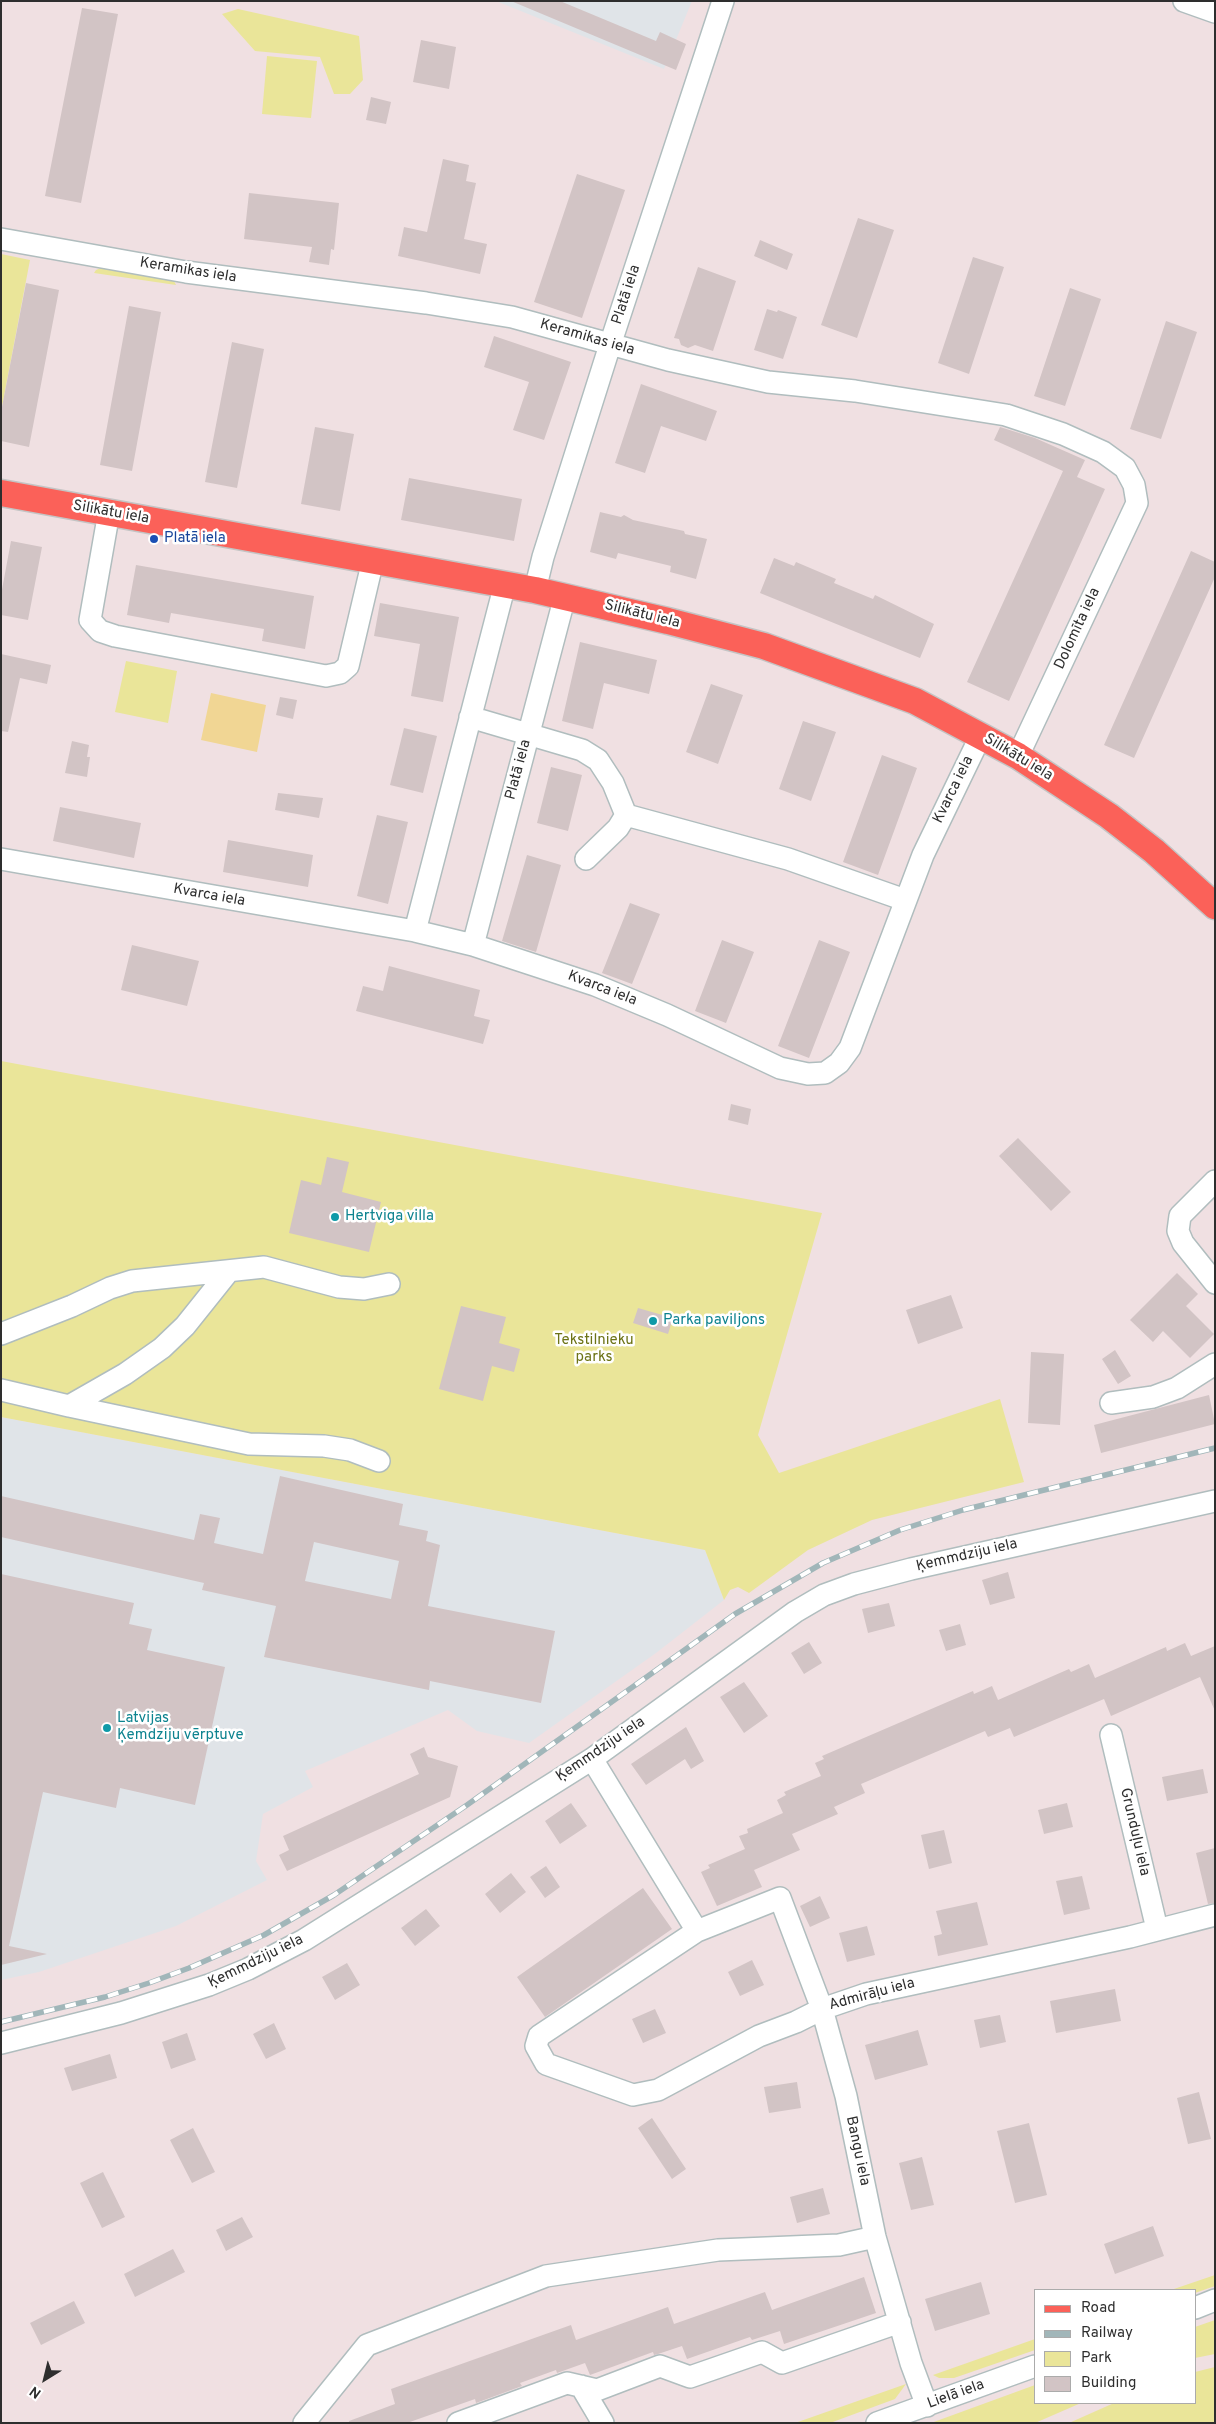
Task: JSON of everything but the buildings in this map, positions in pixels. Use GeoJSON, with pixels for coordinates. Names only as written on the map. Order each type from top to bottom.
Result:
{"type":"FeatureCollection","features":[{"type":"Feature","properties":{"kind":"main road","name":"Silikātu iela"},"geometry":{"type":"LineString","coordinates":[[1,493],[565,596],[764,646],[914,701],[1018,756],[1109,816],[1154,850],[1215,906]]}},
{"type":"Feature","properties":{"kind":"street","name":"Platā iela"},"geometry":{"type":"LineString","coordinates":[[535,590],[543,557],[610,345],[723,1]]}},
{"type":"Feature","properties":{"kind":"street"},"geometry":{"type":"LineString","coordinates":[[1184,1],[1215,12]]}},
{"type":"Feature","properties":{"kind":"street","name":"Keramikas iela"},"geometry":{"type":"LineString","coordinates":[[1,239],[186,272],[426,303],[512,317],[668,360],[768,382],[855,391],[1006,416],[1063,434],[1103,452],[1125,468],[1134,485],[1138,503]]}},
{"type":"Feature","properties":{"kind":"street","name":"Dolomīta iela"},"geometry":{"type":"LineString","coordinates":[[1018,756],[1138,503]]}},
{"type":"Feature","properties":{"kind":"street"},"geometry":{"type":"LineString","coordinates":[[109,512],[90,620],[100,631],[115,636],[326,676],[340,674],[348,666],[373,560]]}},
{"type":"Feature","properties":{"kind":"street"},"geometry":{"type":"LineString","coordinates":[[415,931],[505,584]]}},
{"type":"Feature","properties":{"kind":"street","name":"Platā iela"},"geometry":{"type":"LineString","coordinates":[[474,945],[565,596]]}},
{"type":"Feature","properties":{"kind":"street"},"geometry":{"type":"LineString","coordinates":[[470,717],[582,750],[598,760],[613,783],[626,815]]}},
{"type":"Feature","properties":{"kind":"street","name":"Kvarca iela"},"geometry":{"type":"LineString","coordinates":[[1,858],[415,931],[474,945],[595,985],[667,1014],[780,1068],[808,1074],[825,1073],[839,1064],[850,1048],[905,900],[932,834],[981,735]]}},
{"type":"Feature","properties":{"kind":"street"},"geometry":{"type":"LineString","coordinates":[[586,859],[618,828],[626,815]]}},
{"type":"Feature","properties":{"kind":"street"},"geometry":{"type":"LineString","coordinates":[[626,815],[788,859],[905,900]]}},
{"type":"Feature","properties":{"kind":"street"},"geometry":{"type":"LineString","coordinates":[[1215,1181],[1180,1216],[1178,1231],[1183,1243],[1215,1282]]}},
{"type":"Feature","properties":{"kind":"street"},"geometry":{"type":"LineString","coordinates":[[1,1334],[72,1306],[110,1288],[132,1281],[264,1267],[339,1287],[364,1289],[388,1284]]}},
{"type":"Feature","properties":{"kind":"street"},"geometry":{"type":"LineString","coordinates":[[69,1406],[125,1374],[162,1348],[185,1326],[228,1271]]}},
{"type":"Feature","properties":{"kind":"street"},"geometry":{"type":"LineString","coordinates":[[1111,1403],[1154,1397],[1176,1388],[1215,1364]]}},
{"type":"Feature","properties":{"kind":"street"},"geometry":{"type":"LineString","coordinates":[[1,1390],[250,1444],[324,1446],[350,1450],[379,1461]]}},
{"type":"Feature","properties":{"kind":"street","name":"Ķemmdziju iela"},"geometry":{"type":"LineString","coordinates":[[1,2043],[121,2013],[209,1985],[248,1969],[304,1940],[592,1758],[796,1612],[824,1596],[854,1584],[911,1569],[1215,1501]]}},
{"type":"Feature","properties":{"kind":"street","name":"Grunduļu iela"},"geometry":{"type":"LineString","coordinates":[[1111,1735],[1157,1929]]}},
{"type":"Feature","properties":{"kind":"street"},"geometry":{"type":"LineString","coordinates":[[592,1758],[697,1931]]}},
{"type":"Feature","properties":{"kind":"street","name":"Bangu iela"},"geometry":{"type":"LineString","coordinates":[[697,1931],[780,1898],[822,2009],[846,2096],[875,2237],[911,2363],[927,2406]]}},
{"type":"Feature","properties":{"kind":"street","name":"Admirāļu iela"},"geometry":{"type":"LineString","coordinates":[[697,1931],[539,2036],[536,2046],[546,2064],[633,2095],[658,2090],[760,2036],[796,2022],[822,2009],[866,1994],[1120,1939],[1215,1915]]}},
{"type":"Feature","properties":{"kind":"street"},"geometry":{"type":"LineString","coordinates":[[304,2423],[367,2345],[546,2276],[718,2250],[839,2245],[875,2237]]}},
{"type":"Feature","properties":{"kind":"street"},"geometry":{"type":"LineString","coordinates":[[1196,2308],[1215,2300]]}},
{"type":"Feature","properties":{"kind":"street"},"geometry":{"type":"LineString","coordinates":[[458,2423],[567,2383],[597,2390],[660,2366],[690,2377],[762,2352],[782,2363],[900,2322]]}},
{"type":"Feature","properties":{"kind":"street","name":"Lielā iela"},"geometry":{"type":"LineString","coordinates":[[877,2423],[1034,2366]]}},
{"type":"Feature","properties":{"kind":"street"},"geometry":{"type":"LineString","coordinates":[[581,2386],[602,2423]]}},
{"type":"Feature","properties":{"kind":"shaded area"},"geometry":{"type":"Polygon","coordinates":[[[496,1],[692,1],[664,69],[496,1]]]}},
{"type":"Feature","properties":{"kind":"shaded area"},"geometry":{"type":"Polygon","coordinates":[[[211,693],[266,705],[257,752],[201,740],[211,693]]]}},
{"type":"Feature","properties":{"kind":"shaded area"},"geometry":{"type":"Polygon","coordinates":[[[1,1417],[705,1550],[724,1600],[656,1653],[529,1743],[477,1731],[448,1710],[305,1771],[313,1787],[263,1814],[256,1861],[267,1880],[176,1926],[39,1972],[1,1980],[1,1417]]]}},
{"type":"Feature","properties":{"kind":"green space"},"geometry":{"type":"Polygon","coordinates":[[[238,9],[359,36],[363,80],[350,94],[334,94],[320,57],[255,51],[222,14],[238,9]]]}},
{"type":"Feature","properties":{"kind":"green space"},"geometry":{"type":"Polygon","coordinates":[[[267,56],[317,61],[311,118],[262,114],[267,56]]]}},
{"type":"Feature","properties":{"kind":"green space"},"geometry":{"type":"Polygon","coordinates":[[[1,254],[30,260],[1,412],[1,254]]]}},
{"type":"Feature","properties":{"kind":"green space"},"geometry":{"type":"Polygon","coordinates":[[[103,267],[173,279],[176,285],[94,273],[103,267]]]}},
{"type":"Feature","properties":{"kind":"green space"},"geometry":{"type":"Polygon","coordinates":[[[126,661],[177,671],[168,723],[115,712],[126,661]]]}},
{"type":"Feature","properties":{"kind":"green space","name":"Tekstilnieku parks"},"geometry":{"type":"Polygon","coordinates":[[[1,1061],[822,1213],[758,1435],[779,1473],[1000,1399],[1024,1482],[872,1520],[808,1550],[749,1593],[738,1587],[730,1590],[724,1600],[705,1550],[1,1417],[1,1061]]]}},
{"type":"Feature","properties":{"kind":"green space"},"geometry":{"type":"Polygon","coordinates":[[[1215,2275],[1215,2286],[1196,2293],[1196,2289],[1174,2289],[1215,2275]]]}},
{"type":"Feature","properties":{"kind":"green space"},"geometry":{"type":"Polygon","coordinates":[[[1215,2320],[1215,2354],[1196,2358],[1196,2327],[1215,2320]]]}},
{"type":"Feature","properties":{"kind":"green space"},"geometry":{"type":"Polygon","coordinates":[[[1034,2339],[1034,2350],[954,2378],[939,2378],[933,2375],[1034,2339]]]}},
{"type":"Feature","properties":{"kind":"green space"},"geometry":{"type":"Polygon","coordinates":[[[1215,2367],[1215,2423],[1069,2423],[1112,2404],[1196,2404],[1196,2372],[1215,2367]]]}},
{"type":"Feature","properties":{"kind":"green space"},"geometry":{"type":"Polygon","coordinates":[[[906,2384],[895,2399],[830,2423],[795,2423],[906,2384]]]}},
{"type":"Feature","properties":{"kind":"green space"},"geometry":{"type":"Polygon","coordinates":[[[1034,2385],[1034,2404],[1079,2404],[1035,2423],[931,2423],[1034,2385]]]}},
{"type":"Feature","properties":{"kind":"railway"},"geometry":{"type":"LineString","coordinates":[[1,2022],[105,1997],[149,1983],[189,1968],[264,1935],[334,1895],[467,1805],[735,1614],[823,1563],[900,1530],[963,1510],[1215,1448]]}},
{"type":"Feature","properties":{"kind":"place","name":"Platā iela"},"geometry":{"type":"Point","coordinates":[154,539]}},
{"type":"Feature","properties":{"kind":"place","name":"Hertviga villa"},"geometry":{"type":"Point","coordinates":[335,1217]}},
{"type":"Feature","properties":{"kind":"place","name":"Parka paviljons"},"geometry":{"type":"Point","coordinates":[653,1321]}},
{"type":"Feature","properties":{"kind":"place","name":"Latvijas Ķemdziju vērptuve"},"geometry":{"type":"Point","coordinates":[107,1728]}}]}
